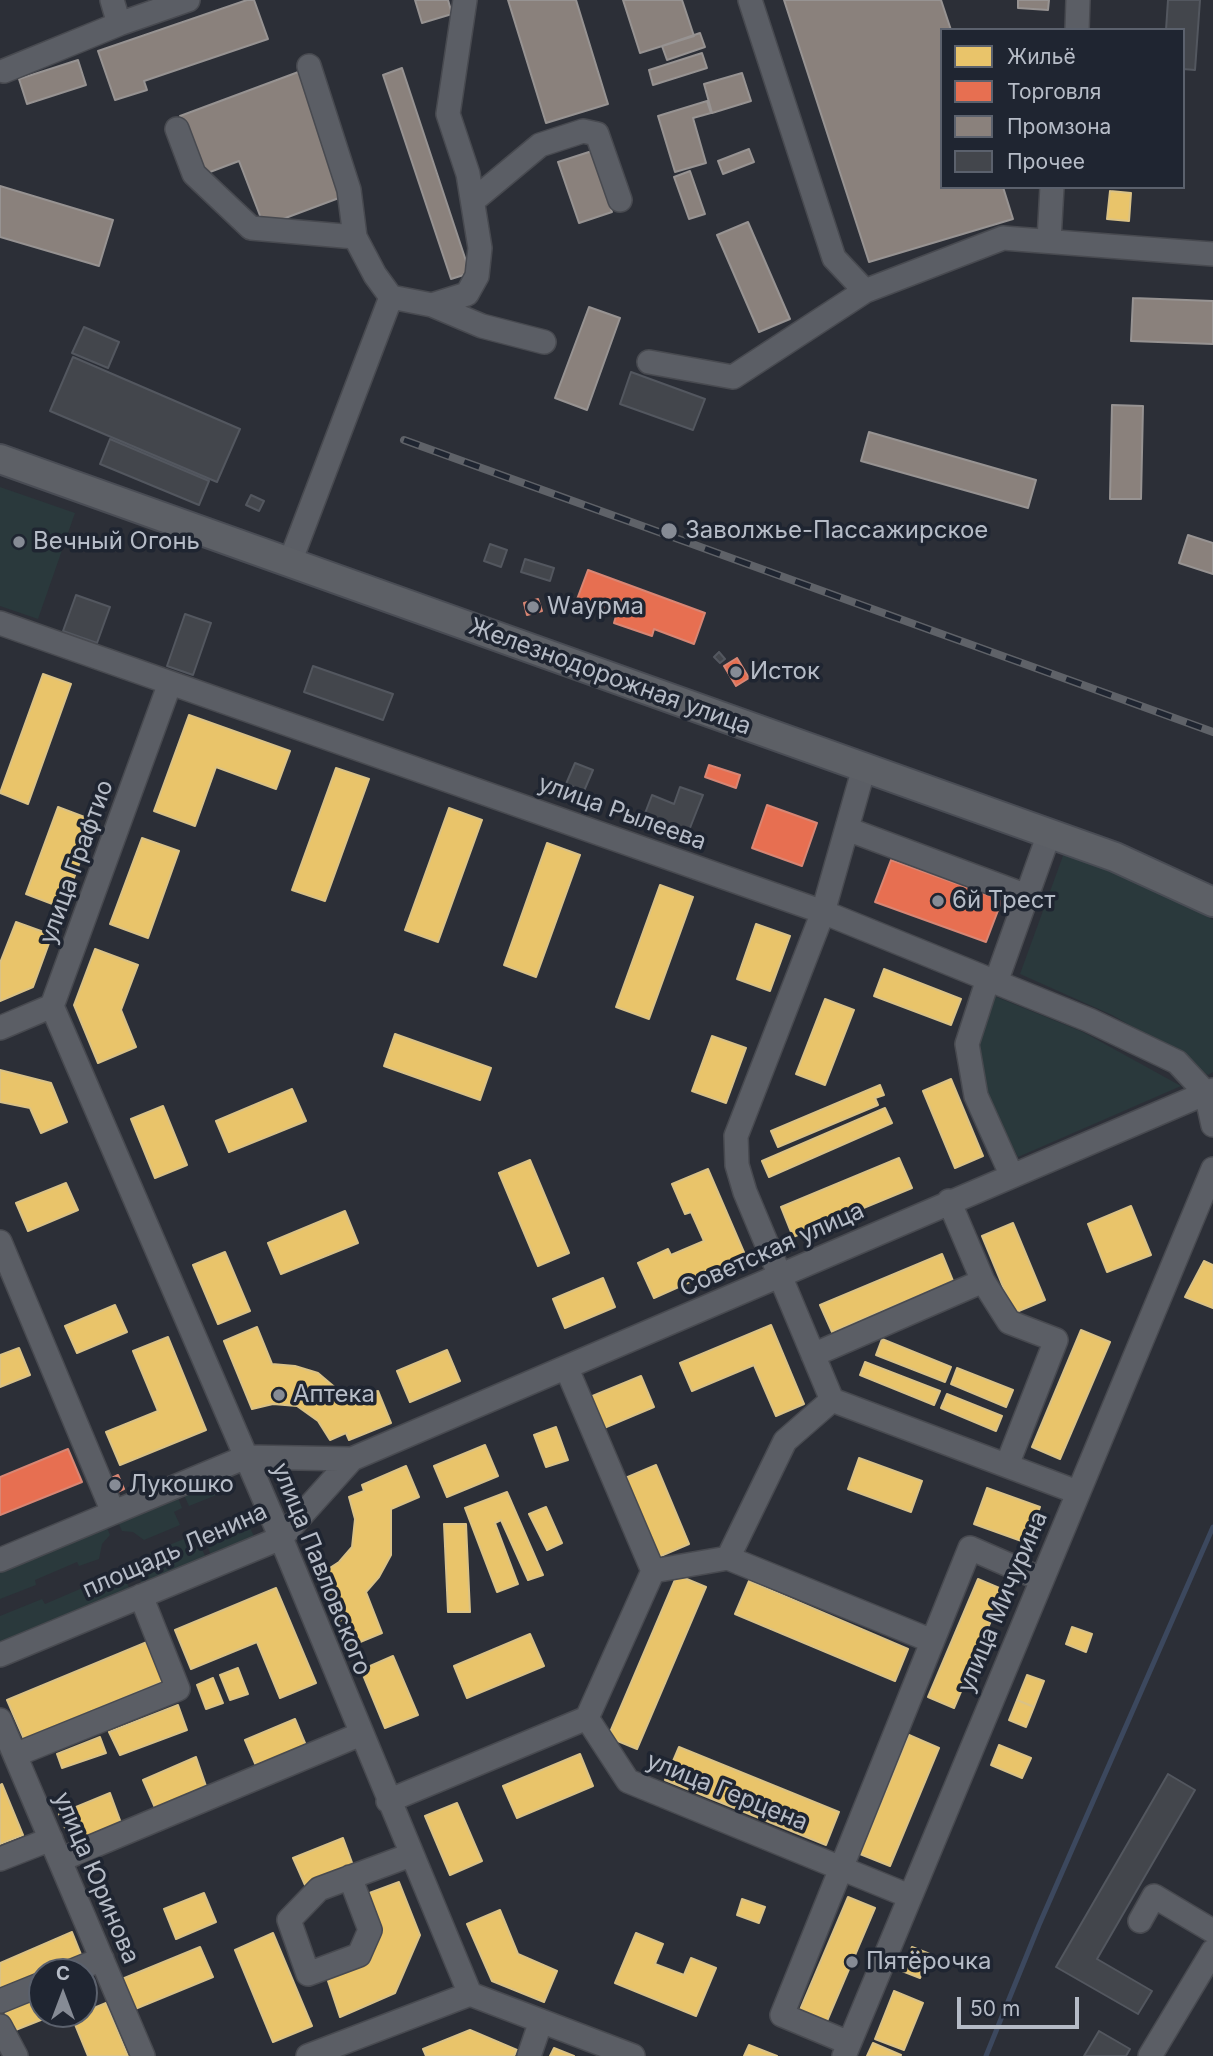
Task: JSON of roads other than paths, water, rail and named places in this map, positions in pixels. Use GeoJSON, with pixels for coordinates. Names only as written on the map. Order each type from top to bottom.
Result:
{"type":"FeatureCollection","features":[{"type":"Feature","properties":{"kind":"main road","name":"Железнодорожная улица"},"geometry":{"type":"LineString","coordinates":[[0,459],[1115,857],[1213,902]]}},
{"type":"Feature","properties":{"kind":"street"},"geometry":{"type":"LineString","coordinates":[[112,0],[119,23]]}},
{"type":"Feature","properties":{"kind":"street"},"geometry":{"type":"LineString","coordinates":[[4,71],[119,23],[188,0]]}},
{"type":"Feature","properties":{"kind":"street"},"geometry":{"type":"LineString","coordinates":[[432,305],[467,294],[477,276],[480,248],[474,200],[448,114],[449,89],[466,0]]}},
{"type":"Feature","properties":{"kind":"street"},"geometry":{"type":"LineString","coordinates":[[750,0],[834,258],[865,291]]}},
{"type":"Feature","properties":{"kind":"street"},"geometry":{"type":"LineString","coordinates":[[1077,28],[1078,0]]}},
{"type":"Feature","properties":{"kind":"street"},"geometry":{"type":"LineString","coordinates":[[309,66],[349,190],[355,237],[374,275],[391,296],[432,305],[482,326],[544,342]]}},
{"type":"Feature","properties":{"kind":"street"},"geometry":{"type":"LineString","coordinates":[[177,129],[194,174],[251,228],[355,237]]}},
{"type":"Feature","properties":{"kind":"street"},"geometry":{"type":"LineString","coordinates":[[474,200],[540,145],[583,131],[597,134],[620,200]]}},
{"type":"Feature","properties":{"kind":"street"},"geometry":{"type":"LineString","coordinates":[[1049,240],[1052,189]]}},
{"type":"Feature","properties":{"kind":"street"},"geometry":{"type":"LineString","coordinates":[[649,362],[733,377],[865,291],[1003,238],[1213,254]]}},
{"type":"Feature","properties":{"kind":"street"},"geometry":{"type":"LineString","coordinates":[[290,562],[391,296]]}},
{"type":"Feature","properties":{"kind":"street","name":"улица Рылеева"},"geometry":{"type":"LineString","coordinates":[[0,623],[823,912],[1089,1020],[1177,1062],[1210,1092]]}},
{"type":"Feature","properties":{"kind":"street","name":"улица Графтио"},"geometry":{"type":"LineString","coordinates":[[52,1006],[170,683]]}},
{"type":"Feature","properties":{"kind":"street"},"geometry":{"type":"LineString","coordinates":[[864,768],[823,912],[737,1136],[737,1165],[745,1192],[832,1400],[1077,1492]]}},
{"type":"Feature","properties":{"kind":"street"},"geometry":{"type":"LineString","coordinates":[[847,829],[1027,896]]}},
{"type":"Feature","properties":{"kind":"street"},"geometry":{"type":"LineString","coordinates":[[1011,1174],[976,1096],[967,1044],[1049,834]]}},
{"type":"Feature","properties":{"kind":"street"},"geometry":{"type":"LineString","coordinates":[[0,1028],[52,1006]]}},
{"type":"Feature","properties":{"kind":"street","name":"улица Павловского"},"geometry":{"type":"LineString","coordinates":[[52,1006],[281,1538],[470,1994]]}},
{"type":"Feature","properties":{"kind":"street"},"geometry":{"type":"LineString","coordinates":[[1210,1092],[1213,1125]]}},
{"type":"Feature","properties":{"kind":"street","name":"Советская улица"},"geometry":{"type":"LineString","coordinates":[[352,1460],[567,1369],[1011,1174],[1210,1092]]}},
{"type":"Feature","properties":{"kind":"street","name":"улица Мичурина"},"geometry":{"type":"LineString","coordinates":[[847,2050],[1213,1169]]}},
{"type":"Feature","properties":{"kind":"street"},"geometry":{"type":"LineString","coordinates":[[949,1202],[983,1281],[1009,1322],[1056,1340],[1007,1465]]}},
{"type":"Feature","properties":{"kind":"street"},"geometry":{"type":"LineString","coordinates":[[0,1242],[113,1512]]}},
{"type":"Feature","properties":{"kind":"street"},"geometry":{"type":"LineString","coordinates":[[813,1355],[983,1281]]}},
{"type":"Feature","properties":{"kind":"street"},"geometry":{"type":"LineString","coordinates":[[388,1801],[587,1718],[653,1571],[567,1369]]}},
{"type":"Feature","properties":{"kind":"street"},"geometry":{"type":"LineString","coordinates":[[728,1558],[785,1441],[832,1400]]}},
{"type":"Feature","properties":{"kind":"street"},"geometry":{"type":"LineString","coordinates":[[0,1560],[246,1457],[352,1460]]}},
{"type":"Feature","properties":{"kind":"street","name":"площадь Ленина"},"geometry":{"type":"LineString","coordinates":[[0,1654],[281,1538],[352,1460]]}},
{"type":"Feature","properties":{"kind":"street"},"geometry":{"type":"LineString","coordinates":[[847,2050],[782,2015],[970,1548],[1041,1579]]}},
{"type":"Feature","properties":{"kind":"street"},"geometry":{"type":"LineString","coordinates":[[653,1571],[728,1558],[932,1641]]}},
{"type":"Feature","properties":{"kind":"street"},"geometry":{"type":"LineString","coordinates":[[15,1755],[178,1689],[141,1596]]}},
{"type":"Feature","properties":{"kind":"street","name":"улица Герцена"},"geometry":{"type":"LineString","coordinates":[[587,1718],[628,1781],[909,1896]]}},
{"type":"Feature","properties":{"kind":"street","name":"улица Юринова"},"geometry":{"type":"LineString","coordinates":[[0,1720],[143,2056]]}},
{"type":"Feature","properties":{"kind":"street"},"geometry":{"type":"LineString","coordinates":[[0,1859],[55,1849],[361,1734]]}},
{"type":"Feature","properties":{"kind":"street"},"geometry":{"type":"LineString","coordinates":[[350,1877],[411,1854]]}},
{"type":"Feature","properties":{"kind":"street"},"geometry":{"type":"LineString","coordinates":[[1140,1921],[1154,1896],[1213,1931]]}},
{"type":"Feature","properties":{"kind":"street"},"geometry":{"type":"LineString","coordinates":[[1150,2056],[1213,1951]]}},
{"type":"Feature","properties":{"kind":"street"},"geometry":{"type":"LineString","coordinates":[[98,1961],[102,1959]]}},
{"type":"Feature","properties":{"kind":"street"},"geometry":{"type":"LineString","coordinates":[[0,2001],[28,1990]]}},
{"type":"Feature","properties":{"kind":"street"},"geometry":{"type":"LineString","coordinates":[[308,2056],[470,1994],[633,2056]]}},
{"type":"Feature","properties":{"kind":"street"},"geometry":{"type":"LineString","coordinates":[[529,2056],[541,2021]]}},
{"type":"Feature","properties":{"kind":"street"},"geometry":{"type":"LineString","coordinates":[[0,2026],[16,2056]]}},
{"type":"Feature","properties":{"kind":"waterway"},"geometry":{"type":"LineString","coordinates":[[986,2056],[1039,1925],[1213,1527]]}},
{"type":"Feature","properties":{"kind":"railway"},"geometry":{"type":"LineString","coordinates":[[404,440],[1213,732]]}},
{"type":"Feature","properties":{"kind":"place","name":"Заволжье-Пассажирское"},"geometry":{"type":"Point","coordinates":[669,531]}},
{"type":"Feature","properties":{"kind":"place","name":"Вечный Огонь"},"geometry":{"type":"Point","coordinates":[19,542]}},
{"type":"Feature","properties":{"kind":"place","name":"Wаурма"},"geometry":{"type":"Point","coordinates":[533,607]}},
{"type":"Feature","properties":{"kind":"place","name":"Исток"},"geometry":{"type":"Point","coordinates":[736,672]}},
{"type":"Feature","properties":{"kind":"place","name":"6й Трест"},"geometry":{"type":"Point","coordinates":[938,901]}},
{"type":"Feature","properties":{"kind":"place","name":"Аптека"},"geometry":{"type":"Point","coordinates":[279,1395]}},
{"type":"Feature","properties":{"kind":"place","name":"Лукошко"},"geometry":{"type":"Point","coordinates":[115,1485]}},
{"type":"Feature","properties":{"kind":"place","name":"Пятёрочка"},"geometry":{"type":"Point","coordinates":[852,1962]}}]}
